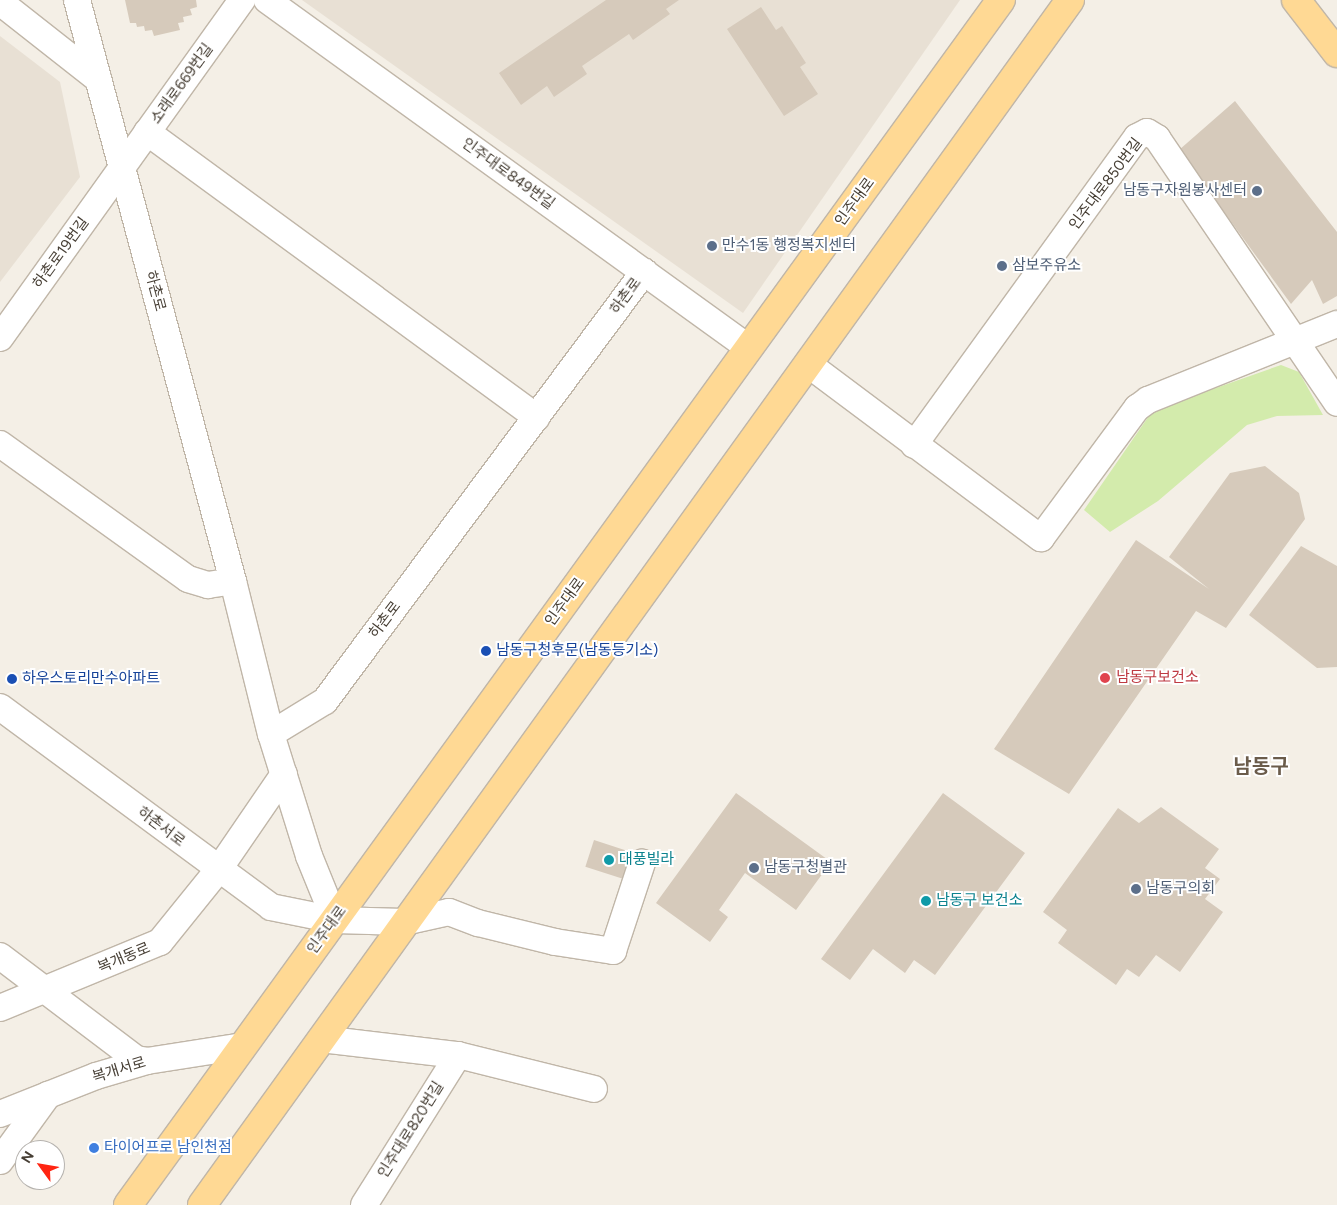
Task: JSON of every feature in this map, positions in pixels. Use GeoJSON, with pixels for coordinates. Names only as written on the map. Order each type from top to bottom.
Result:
{"type":"FeatureCollection","features":[{"type":"Feature","properties":{"kind":"main road","name":"인주대로"},"geometry":{"type":"LineString","coordinates":[[128,1205],[1001,0]]}},
{"type":"Feature","properties":{"kind":"main road"},"geometry":{"type":"LineString","coordinates":[[202,1205],[404,922],[1070,0]]}},
{"type":"Feature","properties":{"kind":"main road"},"geometry":{"type":"LineString","coordinates":[[1296,0],[1337,53]]}},
{"type":"Feature","properties":{"kind":"street","name":"하촌로"},"geometry":{"type":"LineString","coordinates":[[77,0],[234,581],[271,734],[309,856],[335,920]]}},
{"type":"Feature","properties":{"kind":"street","name":"소래로669번길"},"geometry":{"type":"LineString","coordinates":[[121,168],[242,0]]}},
{"type":"Feature","properties":{"kind":"street","name":"인주대로849번길"},"geometry":{"type":"LineString","coordinates":[[267,0],[749,348]]}},
{"type":"Feature","properties":{"kind":"street"},"geometry":{"type":"LineString","coordinates":[[0,2],[98,79]]}},
{"type":"Feature","properties":{"kind":"street"},"geometry":{"type":"LineString","coordinates":[[147,132],[537,417]]}},
{"type":"Feature","properties":{"kind":"street","name":"인주대로850번길"},"geometry":{"type":"LineString","coordinates":[[914,445],[1137,137],[1147,132],[1157,138],[1295,341]]}},
{"type":"Feature","properties":{"kind":"street","name":"하촌로19번길"},"geometry":{"type":"LineString","coordinates":[[0,338],[121,168]]}},
{"type":"Feature","properties":{"kind":"street","name":"하촌로"},"geometry":{"type":"LineString","coordinates":[[271,734],[324,701],[644,272]]}},
{"type":"Feature","properties":{"kind":"street"},"geometry":{"type":"LineString","coordinates":[[808,364],[1041,538],[1136,408],[1148,400],[1337,324]]}},
{"type":"Feature","properties":{"kind":"street"},"geometry":{"type":"LineString","coordinates":[[1295,341],[1337,403]]}},
{"type":"Feature","properties":{"kind":"street"},"geometry":{"type":"LineString","coordinates":[[0,444],[188,578],[208,585],[234,581]]}},
{"type":"Feature","properties":{"kind":"street","name":"하촌서로"},"geometry":{"type":"LineString","coordinates":[[0,706],[271,907],[335,920]]}},
{"type":"Feature","properties":{"kind":"street","name":"복개동로"},"geometry":{"type":"LineString","coordinates":[[0,1008],[160,942],[219,869],[284,774]]}},
{"type":"Feature","properties":{"kind":"street"},"geometry":{"type":"LineString","coordinates":[[335,920],[404,922],[449,912],[478,923],[555,942],[614,951],[642,863]]}},
{"type":"Feature","properties":{"kind":"street"},"geometry":{"type":"LineString","coordinates":[[0,956],[136,1059],[147,1061]]}},
{"type":"Feature","properties":{"kind":"street"},"geometry":{"type":"LineString","coordinates":[[321,1039],[458,1055],[594,1089]]}},
{"type":"Feature","properties":{"kind":"street","name":"복개서로"},"geometry":{"type":"LineString","coordinates":[[0,1114],[48,1095],[147,1061],[243,1046]]}},
{"type":"Feature","properties":{"kind":"street","name":"인주대로820번길"},"geometry":{"type":"LineString","coordinates":[[364,1205],[458,1055]]}},
{"type":"Feature","properties":{"kind":"street"},"geometry":{"type":"LineString","coordinates":[[0,1161],[48,1095]]}},
{"type":"Feature","properties":{"kind":"shaded area"},"geometry":{"type":"Polygon","coordinates":[[[302,0],[960,0],[743,313],[302,0]]]}},
{"type":"Feature","properties":{"kind":"shaded area"},"geometry":{"type":"Polygon","coordinates":[[[0,36],[60,82],[80,177],[0,282],[0,36]]]}},
{"type":"Feature","properties":{"kind":"green space"},"geometry":{"type":"Polygon","coordinates":[[[1281,365],[1299,372],[1323,415],[1277,416],[1247,425],[1158,501],[1110,532],[1084,510],[1153,410],[1281,365]]]}},
{"type":"Feature","properties":{"kind":"building"},"geometry":{"type":"Polygon","coordinates":[[[125,0],[196,0],[197,7],[190,9],[192,15],[183,17],[184,22],[178,23],[180,30],[154,36],[152,30],[145,31],[144,26],[137,27],[136,23],[130,23],[125,0]]]}},
{"type":"Feature","properties":{"kind":"building"},"geometry":{"type":"Polygon","coordinates":[[[606,0],[679,0],[666,9],[670,14],[633,40],[629,34],[582,66],[587,74],[554,97],[547,86],[521,105],[499,73],[606,0]]]}},
{"type":"Feature","properties":{"kind":"building"},"geometry":{"type":"Polygon","coordinates":[[[761,7],[776,30],[782,26],[806,63],[800,67],[818,94],[784,116],[727,29],[761,7]]]}},
{"type":"Feature","properties":{"kind":"building","name":"남동구자원봉사센터"},"geometry":{"type":"Polygon","coordinates":[[[1235,101],[1337,232],[1337,296],[1323,304],[1312,280],[1291,304],[1179,150],[1235,101]]]}},
{"type":"Feature","properties":{"kind":"building"},"geometry":{"type":"Polygon","coordinates":[[[1265,466],[1299,493],[1305,519],[1226,628],[1196,611],[1069,794],[994,749],[1136,540],[1209,589],[1169,557],[1230,473],[1265,466]]]}},
{"type":"Feature","properties":{"kind":"building"},"geometry":{"type":"Polygon","coordinates":[[[1301,546],[1337,566],[1337,667],[1317,668],[1249,615],[1301,546]]]}},
{"type":"Feature","properties":{"kind":"building","name":"남동구청별관"},"geometry":{"type":"Polygon","coordinates":[[[736,793],[831,862],[796,910],[745,873],[719,910],[728,917],[710,942],[656,903],[736,793]]]}},
{"type":"Feature","properties":{"kind":"building","name":"남동구 보건소"},"geometry":{"type":"Polygon","coordinates":[[[943,793],[1025,853],[935,975],[914,960],[905,973],[873,949],[850,980],[821,959],[943,793]]]}},
{"type":"Feature","properties":{"kind":"building","name":"남동구의회"},"geometry":{"type":"Polygon","coordinates":[[[1161,807],[1219,849],[1205,868],[1220,879],[1205,899],[1223,912],[1180,972],[1156,955],[1139,977],[1127,969],[1116,985],[1058,943],[1067,930],[1043,912],[1118,808],[1139,823],[1161,807]]]}},
{"type":"Feature","properties":{"kind":"building","name":"대풍빌라"},"geometry":{"type":"Polygon","coordinates":[[[594,840],[633,853],[624,879],[585,867],[594,840]]]}},
{"type":"Feature","properties":{"kind":"place","name":"남동구자원봉사센터"},"geometry":{"type":"Point","coordinates":[1257,191]}},
{"type":"Feature","properties":{"kind":"place","name":"만수1동 행정복지센터"},"geometry":{"type":"Point","coordinates":[712,246]}},
{"type":"Feature","properties":{"kind":"place","name":"삼보주유소"},"geometry":{"type":"Point","coordinates":[1002,266]}},
{"type":"Feature","properties":{"kind":"place","name":"남동구청후문(남동등기소)"},"geometry":{"type":"Point","coordinates":[486,651]}},
{"type":"Feature","properties":{"kind":"place","name":"남동구보건소"},"geometry":{"type":"Point","coordinates":[1105,678]}},
{"type":"Feature","properties":{"kind":"place","name":"하우스토리만수아파트"},"geometry":{"type":"Point","coordinates":[12,679]}},
{"type":"Feature","properties":{"kind":"place","name":"대풍빌라"},"geometry":{"type":"Point","coordinates":[609,860]}},
{"type":"Feature","properties":{"kind":"place","name":"남동구청별관"},"geometry":{"type":"Point","coordinates":[754,868]}},
{"type":"Feature","properties":{"kind":"place","name":"남동구의회"},"geometry":{"type":"Point","coordinates":[1136,889]}},
{"type":"Feature","properties":{"kind":"place","name":"남동구 보건소"},"geometry":{"type":"Point","coordinates":[926,901]}},
{"type":"Feature","properties":{"kind":"place","name":"타이어프로 남인천점"},"geometry":{"type":"Point","coordinates":[94,1148]}},
{"type":"Feature","properties":{"kind":"district","name":"남동구"},"geometry":{"type":"Point","coordinates":[1261,766]}}]}
